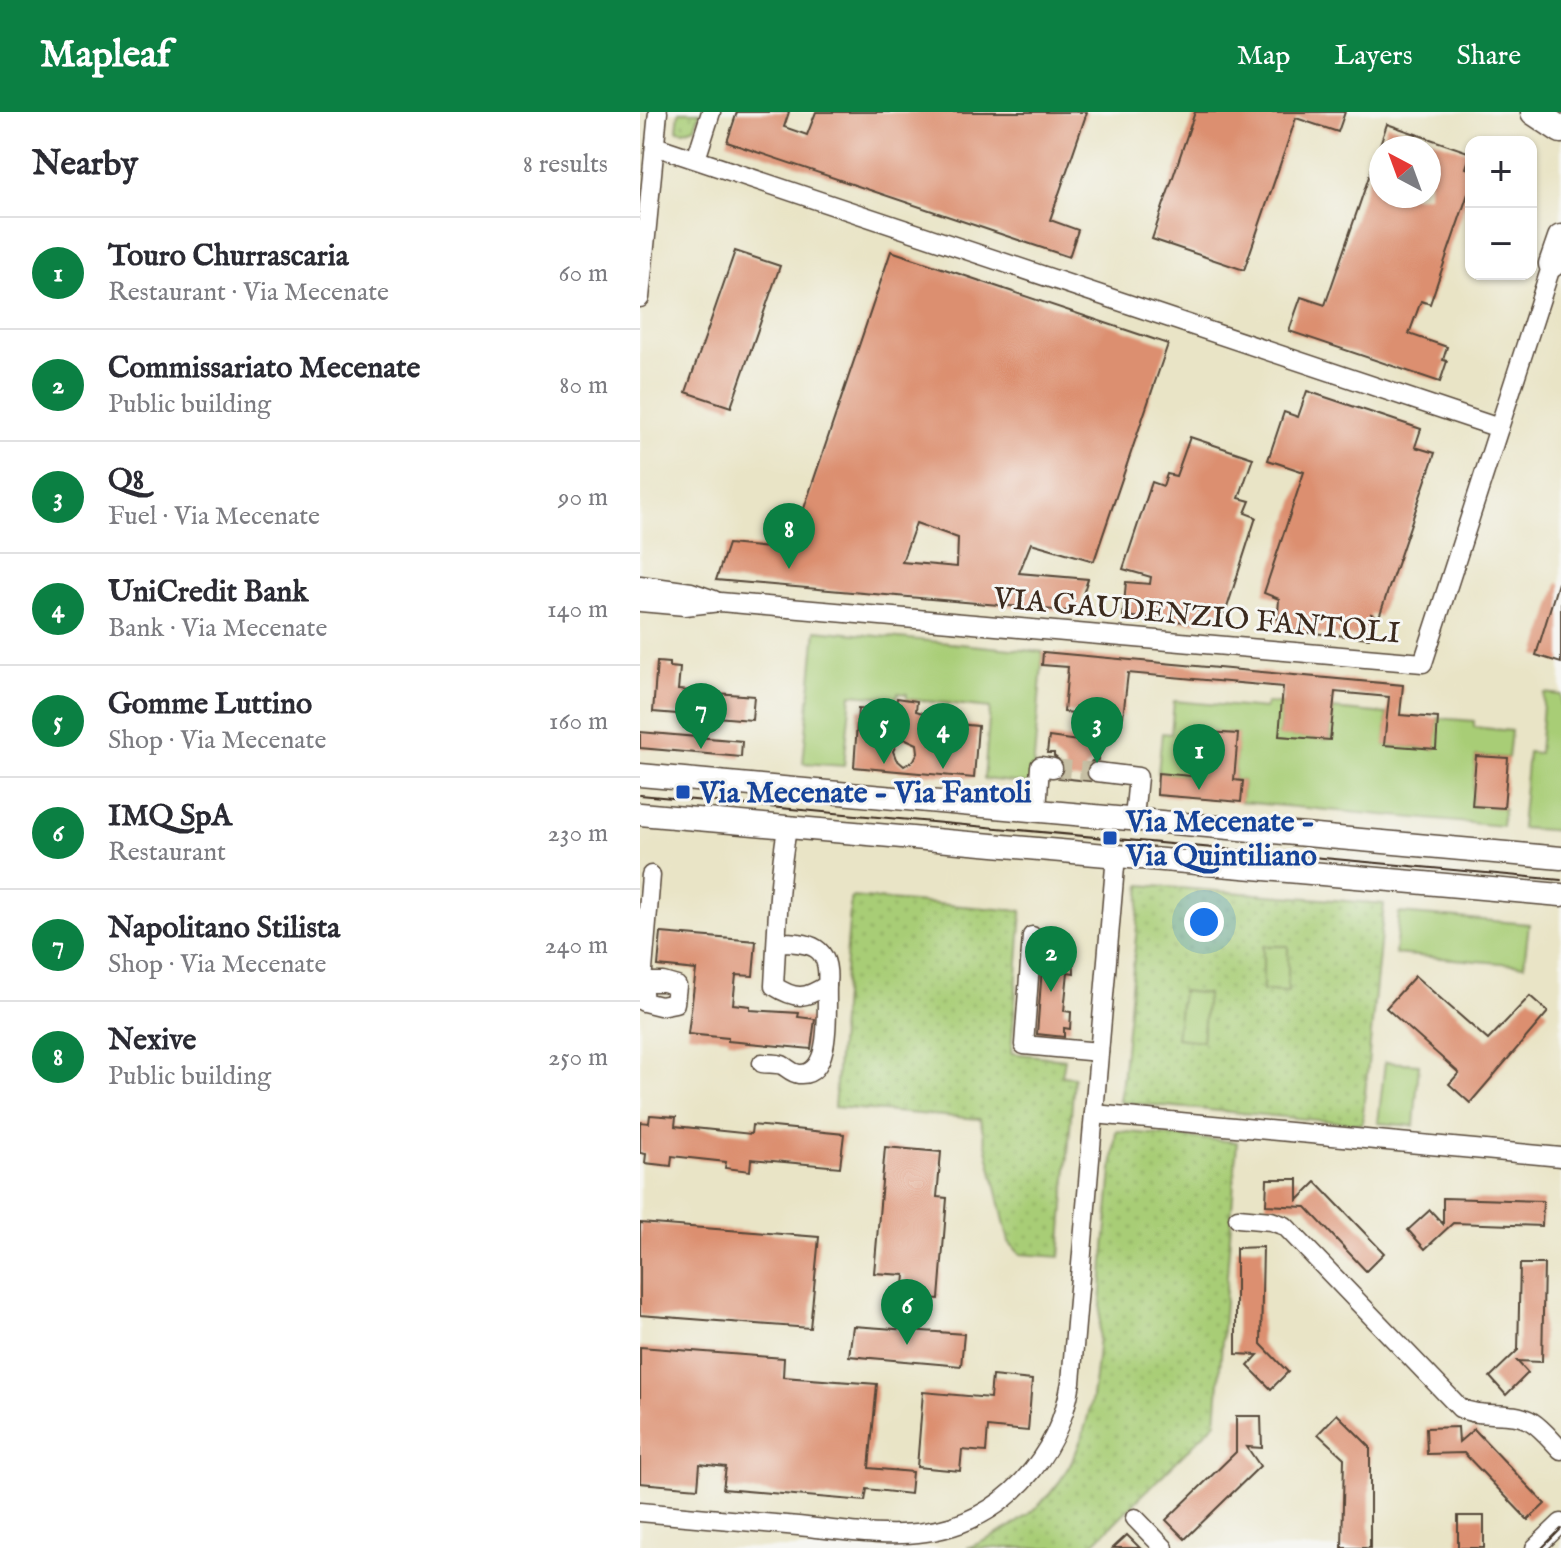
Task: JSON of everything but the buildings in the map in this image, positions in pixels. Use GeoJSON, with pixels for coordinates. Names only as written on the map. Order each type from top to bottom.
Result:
{"type":"FeatureCollection","features":[{"type":"Feature","properties":{"kind":"highway"},"geometry":{"type":"LineString","coordinates":[[1534,112],[1561,130]]}},
{"type":"Feature","properties":{"kind":"highway"},"geometry":{"type":"LineString","coordinates":[[1556,256],[1561,238]]}},
{"type":"Feature","properties":{"kind":"main road"},"geometry":{"type":"LineString","coordinates":[[640,775],[1561,858]]}},
{"type":"Feature","properties":{"kind":"main road"},"geometry":{"type":"LineString","coordinates":[[640,814],[1561,895]]}},
{"type":"Feature","properties":{"kind":"street"},"geometry":{"type":"LineString","coordinates":[[640,298],[658,112]]}},
{"type":"Feature","properties":{"kind":"street"},"geometry":{"type":"LineString","coordinates":[[696,159],[711,112]]}},
{"type":"Feature","properties":{"kind":"street"},"geometry":{"type":"LineString","coordinates":[[655,146],[1499,428]]}},
{"type":"Feature","properties":{"kind":"street","name":"VIA GAUDENZIO FANTOLI"},"geometry":{"type":"LineString","coordinates":[[640,602],[685,606],[720,602],[1423,663],[1556,256]]}},
{"type":"Feature","properties":{"kind":"street","name":"VIA GAUDENZIO FANTOLI"},"geometry":{"type":"LineString","coordinates":[[640,585],[691,592],[720,602]]}},
{"type":"Feature","properties":{"kind":"street"},"geometry":{"type":"LineString","coordinates":[[1037,810],[1047,767]]}},
{"type":"Feature","properties":{"kind":"street"},"geometry":{"type":"LineString","coordinates":[[1097,772],[1138,777],[1134,818]]}},
{"type":"Feature","properties":{"kind":"street"},"geometry":{"type":"LineString","coordinates":[[787,829],[774,986],[792,997],[813,994],[827,985]]}},
{"type":"Feature","properties":{"kind":"street"},"geometry":{"type":"LineString","coordinates":[[640,1512],[903,1534],[949,1528],[971,1520],[1013,1493],[1045,1454],[1058,1432],[1066,1408],[1116,855]]}},
{"type":"Feature","properties":{"kind":"street"},"geometry":{"type":"LineString","coordinates":[[642,982],[651,875]]}},
{"type":"Feature","properties":{"kind":"street"},"geometry":{"type":"LineString","coordinates":[[1032,936],[1024,1045],[1099,1052]]}},
{"type":"Feature","properties":{"kind":"street"},"geometry":{"type":"LineString","coordinates":[[762,1063],[781,1065],[794,1074],[803,1074],[814,1071],[824,1049],[829,970],[821,953],[806,942],[777,942]]}},
{"type":"Feature","properties":{"kind":"street"},"geometry":{"type":"LineString","coordinates":[[1094,1114],[1561,1157]]}},
{"type":"Feature","properties":{"kind":"street"},"geometry":{"type":"LineString","coordinates":[[1238,1218],[1271,1221],[1285,1226],[1460,1408],[1476,1414],[1526,1419],[1561,1450]]}},
{"type":"Feature","properties":{"kind":"street"},"geometry":{"type":"LineString","coordinates":[[1135,1518],[1164,1548]]}},
{"type":"Feature","properties":{"kind":"street"},"geometry":{"type":"LineString","coordinates":[[1535,1548],[1561,1523]]}},
{"type":"Feature","properties":{"kind":"street"},"geometry":{"type":"LineString","coordinates":[[1547,1548],[1561,1534]]}},
{"type":"Feature","properties":{"kind":"green space"},"geometry":{"type":"Polygon","coordinates":[[[679,112],[700,112],[695,127],[677,130],[679,112]]]}},
{"type":"Feature","properties":{"kind":"green space"},"geometry":{"type":"Polygon","coordinates":[[[816,630],[1043,652],[1032,784],[984,779],[990,708],[907,699],[907,694],[898,693],[897,698],[851,694],[844,766],[803,763],[816,630]]]}},
{"type":"Feature","properties":{"kind":"green space"},"geometry":{"type":"Polygon","coordinates":[[[1544,693],[1561,695],[1561,831],[1521,828],[1528,752],[1539,753],[1544,693]]]}},
{"type":"Feature","properties":{"kind":"green space"},"geometry":{"type":"Polygon","coordinates":[[[1174,701],[1265,709],[1266,703],[1282,704],[1279,735],[1330,740],[1333,709],[1387,714],[1385,745],[1435,749],[1438,718],[1474,721],[1474,727],[1511,731],[1508,758],[1476,756],[1472,805],[1504,808],[1502,826],[1241,802],[1243,781],[1234,780],[1237,734],[1206,732],[1202,777],[1158,773],[1162,733],[1171,734],[1174,701]]]}},
{"type":"Feature","properties":{"kind":"green space"},"geometry":{"type":"Polygon","coordinates":[[[1141,885],[1384,904],[1362,1124],[1120,1102],[1141,885]]]}},
{"type":"Feature","properties":{"kind":"green space"},"geometry":{"type":"Polygon","coordinates":[[[851,897],[1022,911],[1011,1053],[1065,1059],[1062,1076],[1074,1077],[1060,1257],[1020,1254],[1009,1242],[980,1119],[834,1107],[851,897]]]}},
{"type":"Feature","properties":{"kind":"green space"},"geometry":{"type":"Polygon","coordinates":[[[1399,913],[1529,924],[1524,965],[1395,954],[1399,913]]]}},
{"type":"Feature","properties":{"kind":"green space"},"geometry":{"type":"Polygon","coordinates":[[[1263,946],[1288,946],[1288,992],[1263,991],[1263,946]]]}},
{"type":"Feature","properties":{"kind":"green space"},"geometry":{"type":"Polygon","coordinates":[[[1182,991],[1207,994],[1202,1041],[1176,1038],[1182,991]]]}},
{"type":"Feature","properties":{"kind":"green space"},"geometry":{"type":"Polygon","coordinates":[[[1385,1062],[1419,1064],[1414,1126],[1378,1123],[1385,1062]]]}},
{"type":"Feature","properties":{"kind":"green space"},"geometry":{"type":"Polygon","coordinates":[[[1116,1131],[1237,1142],[1216,1422],[1089,1548],[967,1548],[1011,1527],[1043,1501],[1066,1471],[1082,1438],[1097,1362],[1116,1131]]]}},
{"type":"Feature","properties":{"kind":"tunnel"},"geometry":{"type":"LineString","coordinates":[[1053,768],[1097,772]]}},
{"type":"Feature","properties":{"kind":"tram line"},"geometry":{"type":"LineString","coordinates":[[640,795],[1561,880]]}},
{"type":"Feature","properties":{"kind":"tram line"},"geometry":{"type":"LineString","coordinates":[[1542,1548],[1561,1529]]}},
{"type":"Feature","properties":{"kind":"place","name":"Nexive"},"geometry":{"type":"Point","coordinates":[789,569]}},
{"type":"Feature","properties":{"kind":"place","name":"Napolitano Stilista"},"geometry":{"type":"Point","coordinates":[701,749]}},
{"type":"Feature","properties":{"kind":"place","name":"Q8"},"geometry":{"type":"Point","coordinates":[1097,763]}},
{"type":"Feature","properties":{"kind":"place","name":"Gomme Luttino"},"geometry":{"type":"Point","coordinates":[884,764]}},
{"type":"Feature","properties":{"kind":"place","name":"UniCredit Bank"},"geometry":{"type":"Point","coordinates":[943,769]}},
{"type":"Feature","properties":{"kind":"place","name":"Touro Churrascaria"},"geometry":{"type":"Point","coordinates":[1199,790]}},
{"type":"Feature","properties":{"kind":"place","name":"Via Mecenate - Via Fantoli"},"geometry":{"type":"Point","coordinates":[683,792]}},
{"type":"Feature","properties":{"kind":"place","name":"Via Mecenate - Via Quintiliano"},"geometry":{"type":"Point","coordinates":[1110,838]}},
{"type":"Feature","properties":{"kind":"place","name":"Commissariato Mecenate"},"geometry":{"type":"Point","coordinates":[1051,992]}},
{"type":"Feature","properties":{"kind":"place","name":"IMQ SpA"},"geometry":{"type":"Point","coordinates":[907,1345]}}]}
